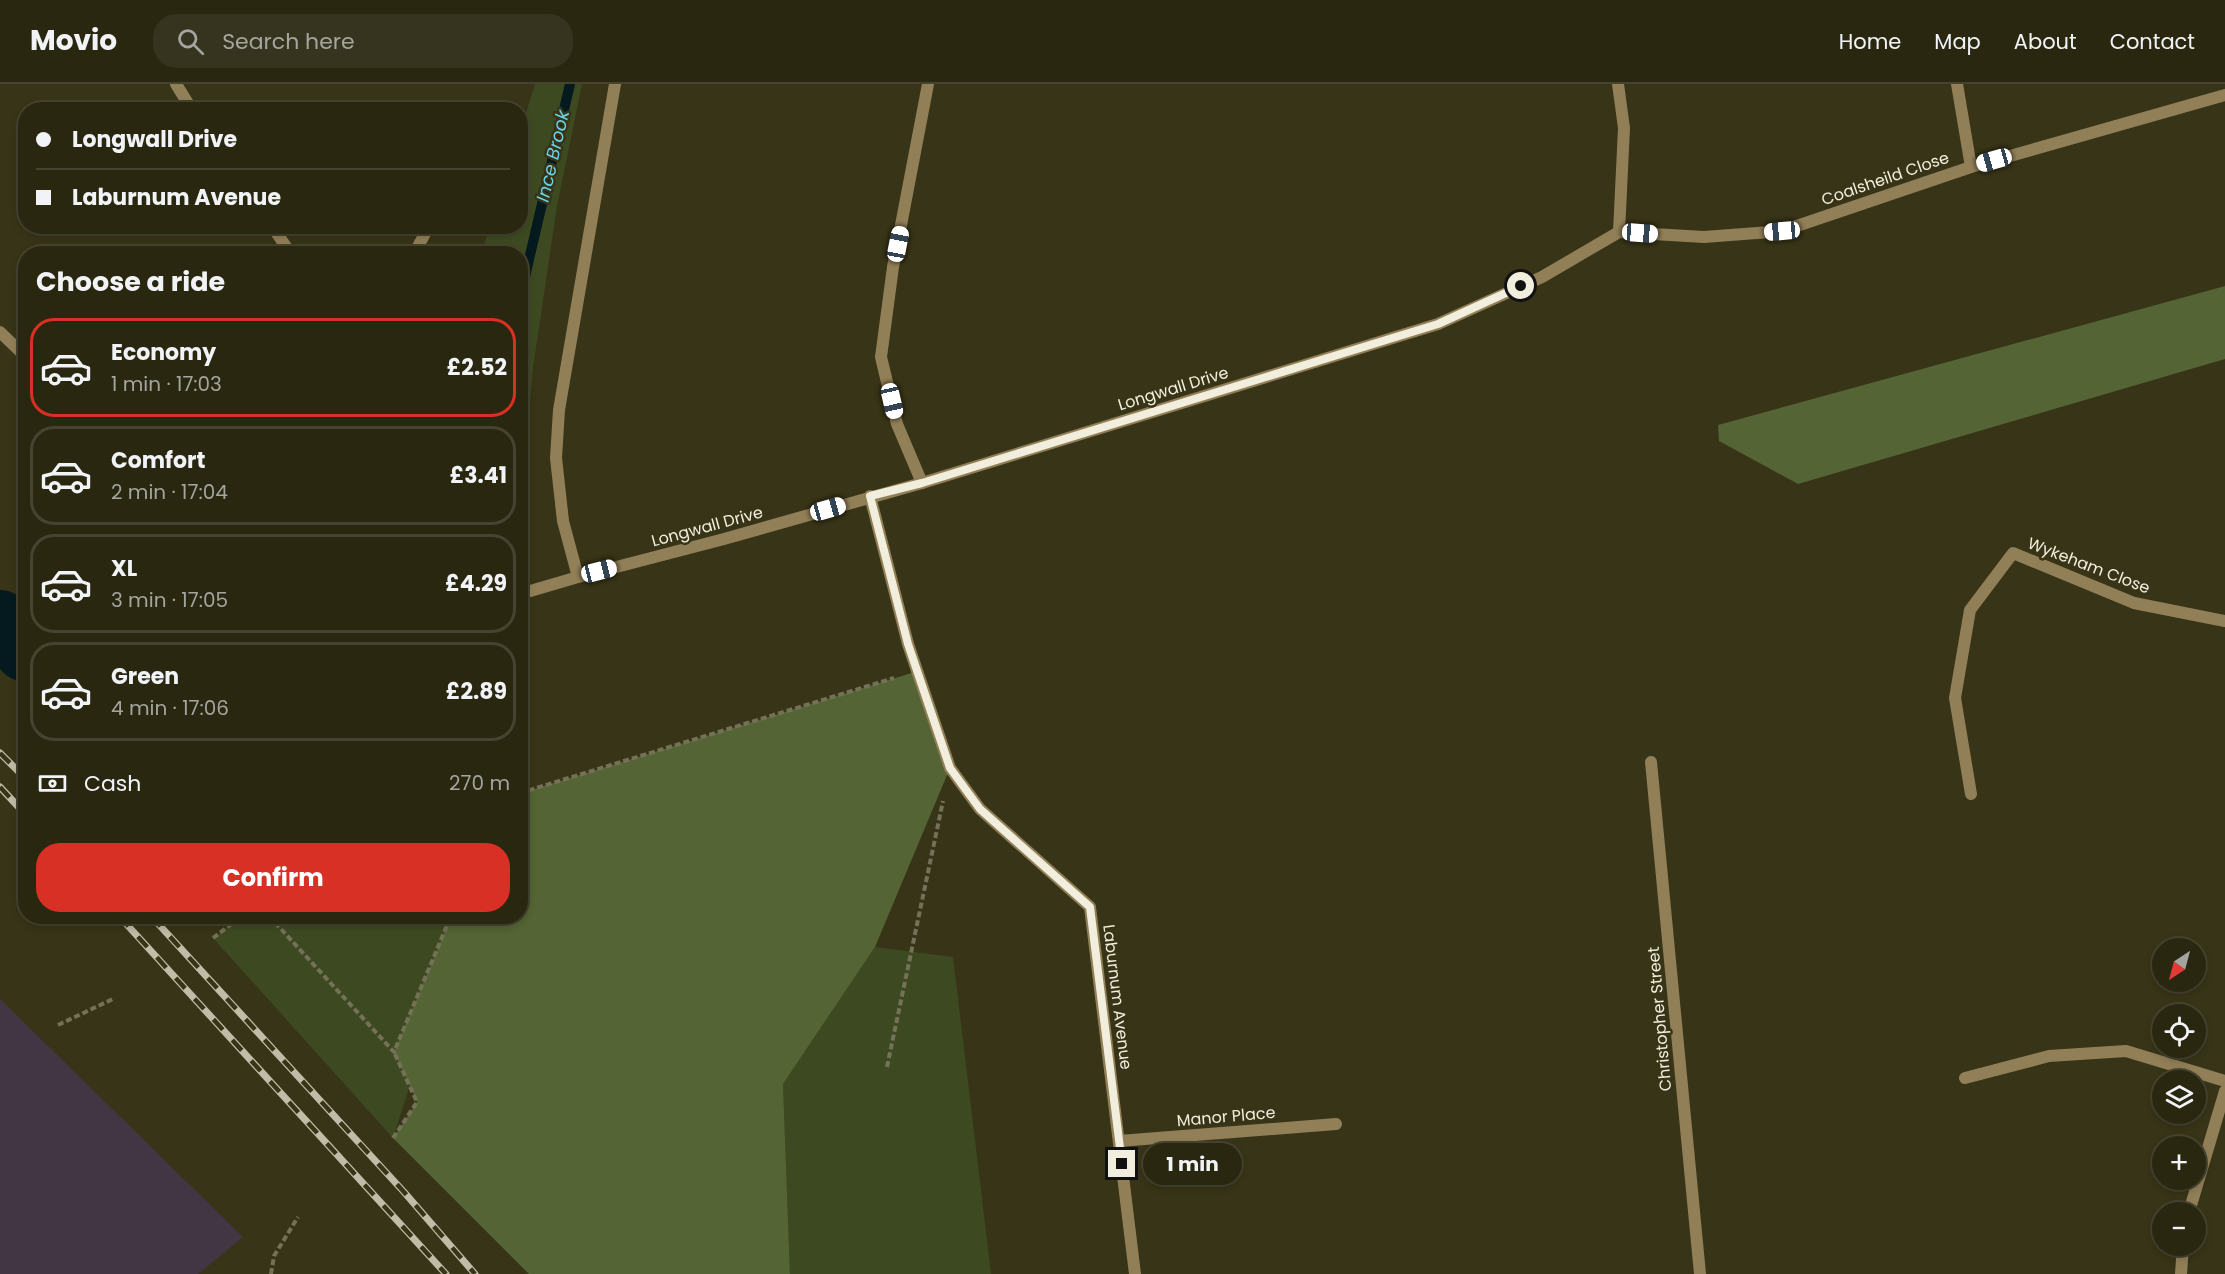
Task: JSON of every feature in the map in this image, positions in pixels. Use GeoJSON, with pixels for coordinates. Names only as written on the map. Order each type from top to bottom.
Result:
{"type":"FeatureCollection","features":[{"type":"Feature","properties":{"kind":"street"},"geometry":{"type":"LineString","coordinates":[[176,84],[187,102]]}},
{"type":"Feature","properties":{"kind":"street"},"geometry":{"type":"LineString","coordinates":[[578,577],[563,521],[556,458],[559,410],[615,84]]}},
{"type":"Feature","properties":{"kind":"street"},"geometry":{"type":"LineString","coordinates":[[922,483],[897,424],[881,357],[893,267],[928,84]]}},
{"type":"Feature","properties":{"kind":"street"},"geometry":{"type":"LineString","coordinates":[[1618,84],[1624,129],[1619,232]]}},
{"type":"Feature","properties":{"kind":"street"},"geometry":{"type":"LineString","coordinates":[[1957,84],[1971,167]]}},
{"type":"Feature","properties":{"kind":"street","name":"Coalsheild Close"},"geometry":{"type":"LineString","coordinates":[[1619,232],[1704,237],[1782,231],[1971,167],[2225,95]]}},
{"type":"Feature","properties":{"kind":"street","name":"Longwall Drive"},"geometry":{"type":"LineString","coordinates":[[528,592],[922,483],[1438,324],[1542,277],[1619,232]]}},
{"type":"Feature","properties":{"kind":"street"},"geometry":{"type":"LineString","coordinates":[[0,332],[18,349]]}},
{"type":"Feature","properties":{"kind":"street","name":"Laburnum Avenue"},"geometry":{"type":"LineString","coordinates":[[870,496],[908,644],[950,768],[980,809],[1090,907],[1135,1274]]}},
{"type":"Feature","properties":{"kind":"street","name":"Wykeham Close"},"geometry":{"type":"LineString","coordinates":[[1971,794],[1954,698],[1970,610],[2013,553],[2134,603],[2225,621]]}},
{"type":"Feature","properties":{"kind":"street","name":"Christopher Street"},"geometry":{"type":"LineString","coordinates":[[1651,762],[1700,1274]]}},
{"type":"Feature","properties":{"kind":"street"},"geometry":{"type":"LineString","coordinates":[[1965,1078],[2049,1056],[2126,1051],[2225,1082]]}},
{"type":"Feature","properties":{"kind":"street"},"geometry":{"type":"LineString","coordinates":[[2192,1202],[2225,1091]]}},
{"type":"Feature","properties":{"kind":"street","name":"Manor Place"},"geometry":{"type":"LineString","coordinates":[[1119,1142],[1336,1124]]}},
{"type":"Feature","properties":{"kind":"street"},"geometry":{"type":"LineString","coordinates":[[2181,1274],[2182,1256]]}},
{"type":"Feature","properties":{"kind":"path"},"geometry":{"type":"LineString","coordinates":[[528,790],[918,671]]}},
{"type":"Feature","properties":{"kind":"path"},"geometry":{"type":"LineString","coordinates":[[887,1067],[950,768]]}},
{"type":"Feature","properties":{"kind":"path"},"geometry":{"type":"LineString","coordinates":[[213,938],[231,924]]}},
{"type":"Feature","properties":{"kind":"path"},"geometry":{"type":"LineString","coordinates":[[276,924],[394,1052],[417,1102],[393,1138]]}},
{"type":"Feature","properties":{"kind":"path"},"geometry":{"type":"LineString","coordinates":[[394,1052],[448,924]]}},
{"type":"Feature","properties":{"kind":"path"},"geometry":{"type":"LineString","coordinates":[[58,1025],[116,998]]}},
{"type":"Feature","properties":{"kind":"path"},"geometry":{"type":"LineString","coordinates":[[271,1274],[274,1256],[298,1216]]}},
{"type":"Feature","properties":{"kind":"shaded area"},"geometry":{"type":"Polygon","coordinates":[[[0,999],[243,1237],[198,1274],[0,1274],[0,999]]]}},
{"type":"Feature","properties":{"kind":"green space"},"geometry":{"type":"Polygon","coordinates":[[[535,84],[582,84],[557,206],[533,368],[528,422],[528,246],[483,246],[488,234],[528,234],[528,106],[535,84]]]}},
{"type":"Feature","properties":{"kind":"green space"},"geometry":{"type":"Polygon","coordinates":[[[2225,286],[2225,359],[1798,484],[1719,441],[1718,425],[2225,286]]]}},
{"type":"Feature","properties":{"kind":"green space"},"geometry":{"type":"Polygon","coordinates":[[[918,671],[950,768],[875,947],[783,1084],[790,1274],[529,1274],[393,1138],[417,1102],[394,1052],[448,924],[528,924],[528,791],[918,671]]]}},
{"type":"Feature","properties":{"kind":"green space"},"geometry":{"type":"Polygon","coordinates":[[[232,924],[462,924],[393,1138],[213,938],[232,924]]]}},
{"type":"Feature","properties":{"kind":"green space"},"geometry":{"type":"Polygon","coordinates":[[[875,947],[953,957],[991,1274],[790,1274],[783,1084],[875,947]]]}},
{"type":"Feature","properties":{"kind":"waterway","name":"Ince Brook"},"geometry":{"type":"LineString","coordinates":[[528,264],[570,84]]}},
{"type":"Feature","properties":{"kind":"waterway"},"geometry":{"type":"LineString","coordinates":[[0,622],[18,641]]}},
{"type":"Feature","properties":{"kind":"railway"},"geometry":{"type":"LineString","coordinates":[[0,753],[18,771]]}},
{"type":"Feature","properties":{"kind":"railway"},"geometry":{"type":"LineString","coordinates":[[0,787],[18,806]]}},
{"type":"Feature","properties":{"kind":"railway"},"geometry":{"type":"LineString","coordinates":[[126,924],[446,1274]]}},
{"type":"Feature","properties":{"kind":"railway"},"geometry":{"type":"LineString","coordinates":[[158,924],[404,1192],[475,1274]]}},
{"type":"Feature","properties":{"kind":"route"},"geometry":{"type":"LineString","coordinates":[[1122,1164],[1090,907],[980,809],[950,768],[908,644],[870,496],[922,483],[1438,324],[1521,286]]}}]}
